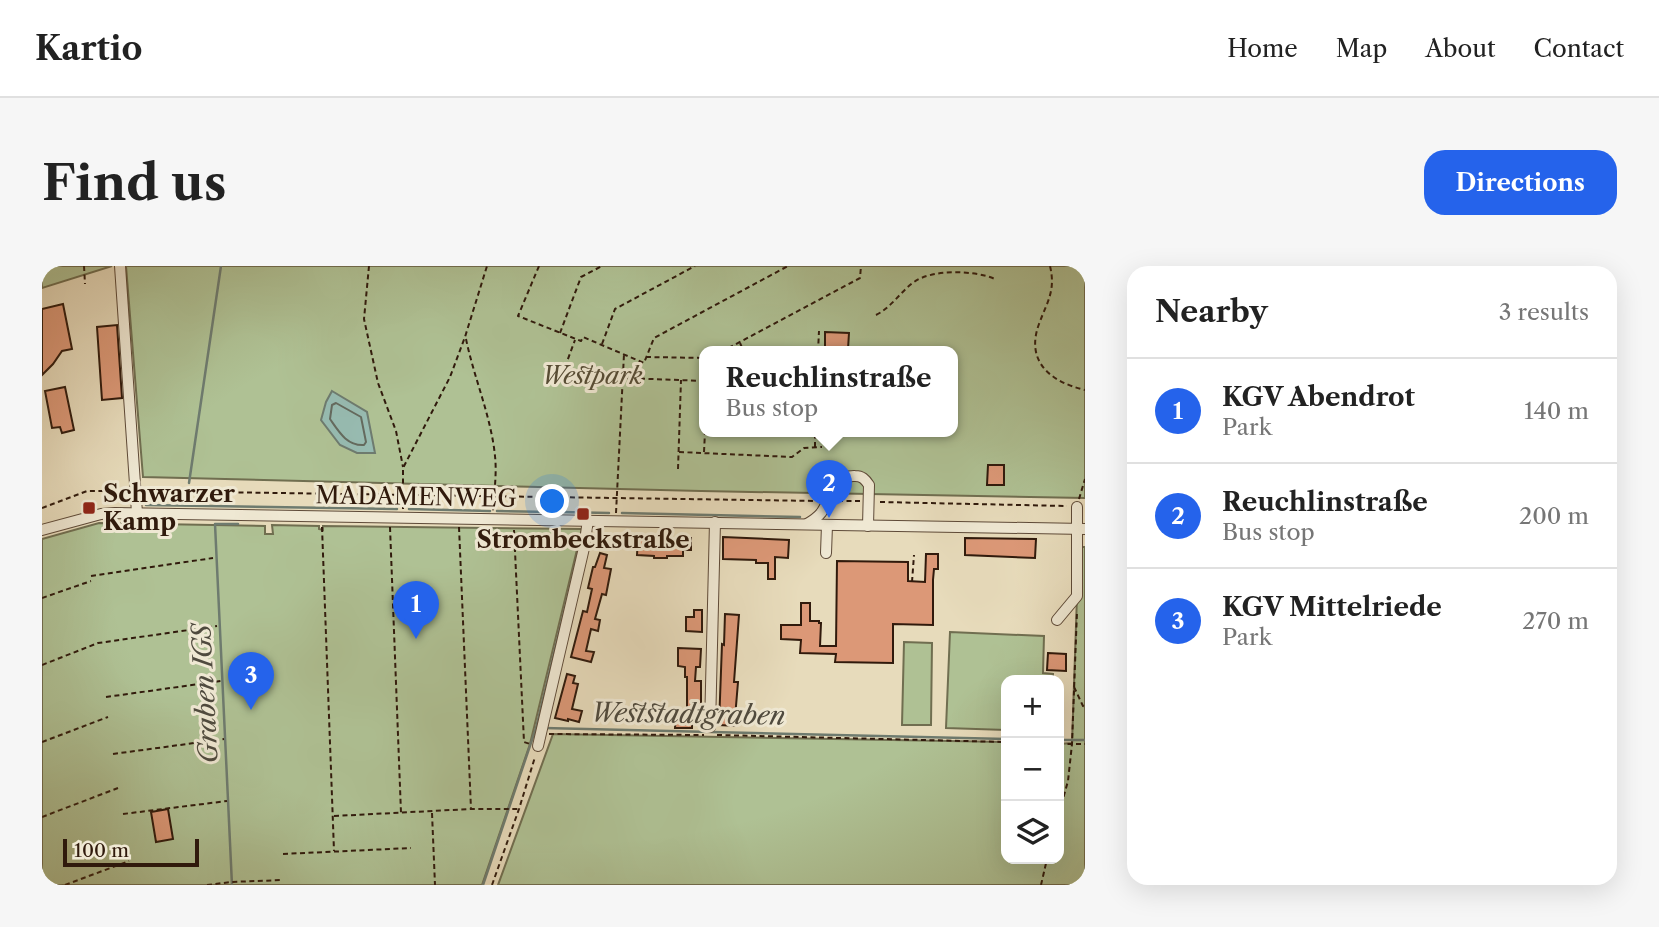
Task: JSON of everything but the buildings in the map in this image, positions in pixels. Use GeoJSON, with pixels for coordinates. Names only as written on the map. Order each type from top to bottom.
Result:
{"type":"FeatureCollection","features":[{"type":"Feature","properties":{"kind":"street"},"geometry":{"type":"LineString","coordinates":[[120,266],[137,513]]}},
{"type":"Feature","properties":{"kind":"street"},"geometry":{"type":"LineString","coordinates":[[806,524],[820,514],[842,479],[862,477],[869,485],[868,526]]}},
{"type":"Feature","properties":{"kind":"street"},"geometry":{"type":"LineString","coordinates":[[1057,620],[1077,596],[1082,529],[1077,506]]}},
{"type":"Feature","properties":{"kind":"street","name":"MADAMENWEG"},"geometry":{"type":"LineString","coordinates":[[42,530],[101,514],[137,513],[1082,529]]}},
{"type":"Feature","properties":{"kind":"street"},"geometry":{"type":"LineString","coordinates":[[534,745],[541,734],[589,520]]}},
{"type":"Feature","properties":{"kind":"street"},"geometry":{"type":"LineString","coordinates":[[710,727],[715,522]]}},
{"type":"Feature","properties":{"kind":"street"},"geometry":{"type":"LineString","coordinates":[[826,553],[827,525]]}},
{"type":"Feature","properties":{"kind":"path"},"geometry":{"type":"LineString","coordinates":[[84,266],[85,284]]}},
{"type":"Feature","properties":{"kind":"path"},"geometry":{"type":"LineString","coordinates":[[369,266],[364,319],[378,383],[396,431],[403,468],[403,517]]}},
{"type":"Feature","properties":{"kind":"path"},"geometry":{"type":"LineString","coordinates":[[403,468],[450,377],[466,337],[487,266]]}},
{"type":"Feature","properties":{"kind":"path"},"geometry":{"type":"LineString","coordinates":[[539,266],[518,316],[581,341],[583,337],[644,363],[654,338],[788,266]]}},
{"type":"Feature","properties":{"kind":"path"},"geometry":{"type":"LineString","coordinates":[[560,333],[581,277],[602,266]]}},
{"type":"Feature","properties":{"kind":"path"},"geometry":{"type":"LineString","coordinates":[[601,345],[615,309],[695,266]]}},
{"type":"Feature","properties":{"kind":"path"},"geometry":{"type":"LineString","coordinates":[[732,346],[860,278],[861,266]]}},
{"type":"Feature","properties":{"kind":"path"},"geometry":{"type":"LineString","coordinates":[[1050,266],[1053,286],[1038,326],[1035,350],[1038,361],[1049,374],[1085,390]]}},
{"type":"Feature","properties":{"kind":"path"},"geometry":{"type":"LineString","coordinates":[[876,315],[889,307],[912,284],[931,274],[960,272],[995,279]]}},
{"type":"Feature","properties":{"kind":"path"},"geometry":{"type":"LineString","coordinates":[[818,346],[819,331]]}},
{"type":"Feature","properties":{"kind":"path"},"geometry":{"type":"LineString","coordinates":[[466,337],[488,414],[496,457],[493,519]]}},
{"type":"Feature","properties":{"kind":"path"},"geometry":{"type":"LineString","coordinates":[[562,375],[575,339]]}},
{"type":"Feature","properties":{"kind":"path"},"geometry":{"type":"LineString","coordinates":[[740,342],[742,346]]}},
{"type":"Feature","properties":{"kind":"path"},"geometry":{"type":"LineString","coordinates":[[615,521],[624,354]]}},
{"type":"Feature","properties":{"kind":"path"},"geometry":{"type":"LineString","coordinates":[[646,357],[699,358]]}},
{"type":"Feature","properties":{"kind":"path"},"geometry":{"type":"LineString","coordinates":[[623,378],[699,381]]}},
{"type":"Feature","properties":{"kind":"path"},"geometry":{"type":"LineString","coordinates":[[678,469],[681,380]]}},
{"type":"Feature","properties":{"kind":"path"},"geometry":{"type":"LineString","coordinates":[[704,453],[705,437]]}},
{"type":"Feature","properties":{"kind":"path"},"geometry":{"type":"LineString","coordinates":[[814,448],[815,437]]}},
{"type":"Feature","properties":{"kind":"path"},"geometry":{"type":"LineString","coordinates":[[679,452],[792,457],[804,448],[822,447]]}},
{"type":"Feature","properties":{"kind":"path"},"geometry":{"type":"LineString","coordinates":[[42,508],[87,491],[1077,506],[1085,479]]}},
{"type":"Feature","properties":{"kind":"path"},"geometry":{"type":"LineString","coordinates":[[390,528],[401,813]]}},
{"type":"Feature","properties":{"kind":"path"},"geometry":{"type":"LineString","coordinates":[[459,528],[471,809]]}},
{"type":"Feature","properties":{"kind":"path"},"geometry":{"type":"LineString","coordinates":[[492,885],[519,809],[534,745],[524,742],[514,529]]}},
{"type":"Feature","properties":{"kind":"path"},"geometry":{"type":"LineString","coordinates":[[322,530],[334,851]]}},
{"type":"Feature","properties":{"kind":"path"},"geometry":{"type":"LineString","coordinates":[[912,582],[914,555]]}},
{"type":"Feature","properties":{"kind":"path"},"geometry":{"type":"LineString","coordinates":[[91,576],[214,558]]}},
{"type":"Feature","properties":{"kind":"path"},"geometry":{"type":"LineString","coordinates":[[42,598],[91,581]]}},
{"type":"Feature","properties":{"kind":"path"},"geometry":{"type":"LineString","coordinates":[[1062,801],[1068,781],[1072,744],[1077,596]]}},
{"type":"Feature","properties":{"kind":"path"},"geometry":{"type":"LineString","coordinates":[[42,665],[98,643],[217,626]]}},
{"type":"Feature","properties":{"kind":"path"},"geometry":{"type":"LineString","coordinates":[[106,697],[221,681]]}},
{"type":"Feature","properties":{"kind":"path"},"geometry":{"type":"LineString","coordinates":[[1074,687],[1085,708]]}},
{"type":"Feature","properties":{"kind":"path"},"geometry":{"type":"LineString","coordinates":[[42,742],[108,717]]}},
{"type":"Feature","properties":{"kind":"path"},"geometry":{"type":"LineString","coordinates":[[541,734],[797,736],[1001,742]]}},
{"type":"Feature","properties":{"kind":"path"},"geometry":{"type":"LineString","coordinates":[[113,754],[224,739]]}},
{"type":"Feature","properties":{"kind":"path"},"geometry":{"type":"LineString","coordinates":[[1064,744],[1085,744]]}},
{"type":"Feature","properties":{"kind":"path"},"geometry":{"type":"LineString","coordinates":[[42,817],[118,788]]}},
{"type":"Feature","properties":{"kind":"path"},"geometry":{"type":"LineString","coordinates":[[123,814],[227,800]]}},
{"type":"Feature","properties":{"kind":"path"},"geometry":{"type":"LineString","coordinates":[[333,816],[519,809]]}},
{"type":"Feature","properties":{"kind":"path"},"geometry":{"type":"LineString","coordinates":[[432,812],[435,885]]}},
{"type":"Feature","properties":{"kind":"path"},"geometry":{"type":"LineString","coordinates":[[283,854],[411,848]]}},
{"type":"Feature","properties":{"kind":"path"},"geometry":{"type":"LineString","coordinates":[[65,885],[129,861]]}},
{"type":"Feature","properties":{"kind":"path"},"geometry":{"type":"LineString","coordinates":[[1041,885],[1045,864]]}},
{"type":"Feature","properties":{"kind":"path"},"geometry":{"type":"LineString","coordinates":[[207,885],[283,880]]}},
{"type":"Feature","properties":{"kind":"green space"},"geometry":{"type":"Polygon","coordinates":[[[42,266],[112,266],[42,288],[42,266]]]}},
{"type":"Feature","properties":{"kind":"green space","name":"Westpark"},"geometry":{"type":"Polygon","coordinates":[[[126,266],[1085,266],[1085,498],[143,477],[126,266]]]}},
{"type":"Feature","properties":{"kind":"green space"},"geometry":{"type":"Polygon","coordinates":[[[99,523],[265,526],[265,534],[273,534],[272,525],[319,526],[319,529],[323,530],[323,526],[582,529],[530,744],[482,885],[42,885],[42,539],[99,523]]]}},
{"type":"Feature","properties":{"kind":"green space"},"geometry":{"type":"Polygon","coordinates":[[[1077,547],[1085,547],[1085,885],[498,885],[553,734],[1001,742],[1001,864],[1064,864],[1064,744],[1072,743],[1077,547]]]}},
{"type":"Feature","properties":{"kind":"green space"},"geometry":{"type":"Polygon","coordinates":[[[950,632],[1044,636],[1043,673],[1053,675],[1001,675],[1001,730],[946,728],[950,632]]]}},
{"type":"Feature","properties":{"kind":"green space"},"geometry":{"type":"Polygon","coordinates":[[[904,642],[932,643],[931,725],[902,725],[904,642]]]}},
{"type":"Feature","properties":{"kind":"water"},"geometry":{"type":"Polygon","coordinates":[[[332,391],[367,412],[375,453],[357,453],[340,445],[321,420],[332,391]]]}},
{"type":"Feature","properties":{"kind":"waterway","name":"Graben IGS"},"geometry":{"type":"LineString","coordinates":[[189,483],[221,266]]}},
{"type":"Feature","properties":{"kind":"waterway","name":"Graben IGS"},"geometry":{"type":"LineString","coordinates":[[185,505],[187,498]]}},
{"type":"Feature","properties":{"kind":"waterway"},"geometry":{"type":"LineString","coordinates":[[146,505],[397,509]]}},
{"type":"Feature","properties":{"kind":"waterway"},"geometry":{"type":"LineString","coordinates":[[409,509],[490,511]]}},
{"type":"Feature","properties":{"kind":"waterway"},"geometry":{"type":"LineString","coordinates":[[497,511],[551,512]]}},
{"type":"Feature","properties":{"kind":"waterway"},"geometry":{"type":"LineString","coordinates":[[561,512],[609,513]]}},
{"type":"Feature","properties":{"kind":"waterway"},"geometry":{"type":"LineString","coordinates":[[622,513],[800,517]]}},
{"type":"Feature","properties":{"kind":"waterway","name":"Graben IGS"},"geometry":{"type":"LineString","coordinates":[[232,885],[215,524],[238,524]]}},
{"type":"Feature","properties":{"kind":"waterway"},"geometry":{"type":"LineString","coordinates":[[536,728],[581,541]]}},
{"type":"Feature","properties":{"kind":"waterway","name":"Weststadtgraben"},"geometry":{"type":"LineString","coordinates":[[483,885],[538,728]]}},
{"type":"Feature","properties":{"kind":"waterway","name":"Weststadtgraben"},"geometry":{"type":"LineString","coordinates":[[544,728],[1001,739]]}},
{"type":"Feature","properties":{"kind":"waterway","name":"Weststadtgraben"},"geometry":{"type":"LineString","coordinates":[[1064,740],[1085,740]]}},
{"type":"Feature","properties":{"kind":"place","name":"Schwarzer Kamp"},"geometry":{"type":"Point","coordinates":[89,508]}},
{"type":"Feature","properties":{"kind":"place","name":"Strombeckstraße"},"geometry":{"type":"Point","coordinates":[583,514]}},
{"type":"Feature","properties":{"kind":"place","name":"Reuchlinstraße"},"geometry":{"type":"Point","coordinates":[829,518]}},
{"type":"Feature","properties":{"kind":"place","name":"KGV Abendrot"},"geometry":{"type":"Point","coordinates":[416,639]}},
{"type":"Feature","properties":{"kind":"place","name":"KGV Mittelriede"},"geometry":{"type":"Point","coordinates":[251,710]}}]}
